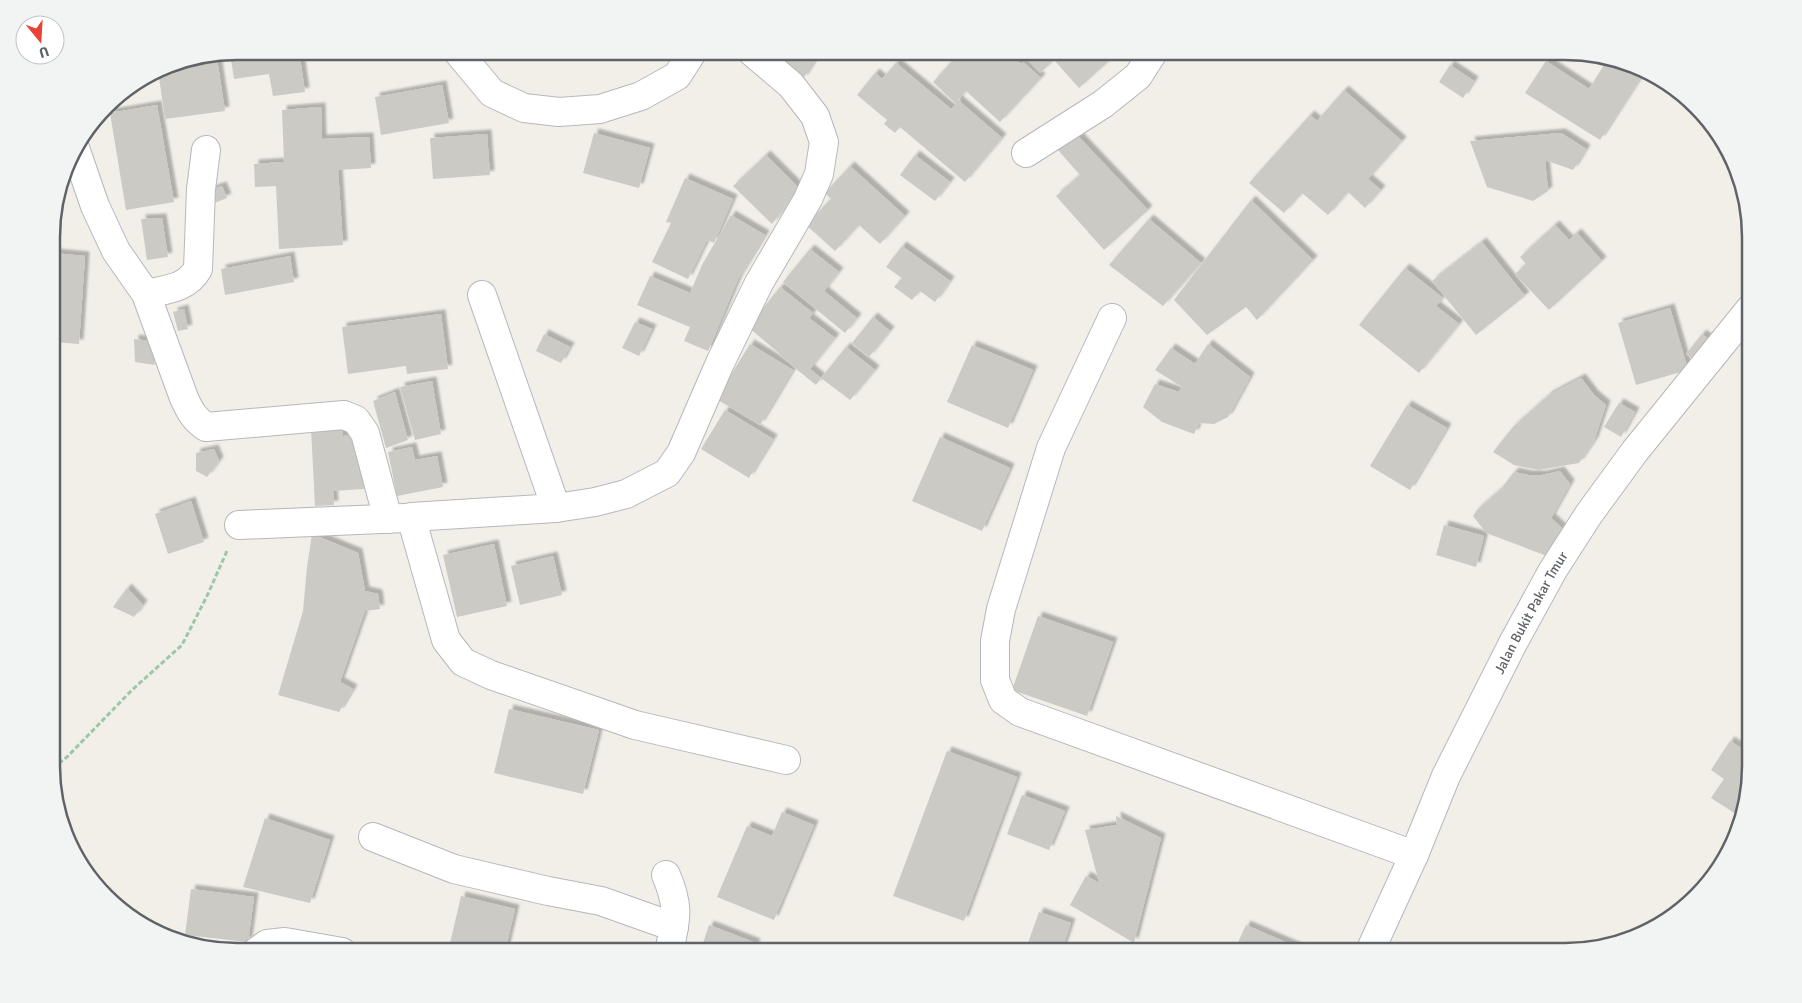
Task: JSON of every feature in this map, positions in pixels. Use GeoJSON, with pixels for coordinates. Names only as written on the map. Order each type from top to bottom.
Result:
{"type":"FeatureCollection","features":[{"type":"Feature","properties":{"kind":"street"},"geometry":{"type":"LineString","coordinates":[[464,60],[492,93],[524,108],[559,112],[600,109],[641,96],[677,76],[687,60]]}},
{"type":"Feature","properties":{"kind":"street"},"geometry":{"type":"LineString","coordinates":[[239,525],[399,518],[556,508],[595,502],[626,494],[667,473],[681,453],[720,363],[759,284],[808,199],[819,174],[824,142],[815,116],[791,85],[762,60]]}},
{"type":"Feature","properties":{"kind":"street"},"geometry":{"type":"LineString","coordinates":[[1026,153],[1103,104],[1138,76],[1148,60]]}},
{"type":"Feature","properties":{"kind":"street"},"geometry":{"type":"LineString","coordinates":[[146,294],[183,285],[193,278],[198,269],[201,189],[206,150]]}},
{"type":"Feature","properties":{"kind":"street"},"geometry":{"type":"LineString","coordinates":[[78,157],[96,206],[116,251],[146,294],[191,414],[206,427],[344,415],[356,420],[366,433],[446,640],[463,662],[491,675],[635,725],[786,760]]}},
{"type":"Feature","properties":{"kind":"street"},"geometry":{"type":"LineString","coordinates":[[482,295],[556,508]]}},
{"type":"Feature","properties":{"kind":"street"},"geometry":{"type":"LineString","coordinates":[[1112,318],[1051,448],[1001,609],[995,641],[995,680],[1002,700],[1020,712],[1414,855]]}},
{"type":"Feature","properties":{"kind":"street","name":"Jalan Bukit Pakar Tmur"},"geometry":{"type":"LineString","coordinates":[[1374,943],[1414,855],[1446,776],[1512,643],[1553,570],[1589,514],[1635,451],[1742,319]]}},
{"type":"Feature","properties":{"kind":"street"},"geometry":{"type":"LineString","coordinates":[[373,837],[454,869],[548,891],[601,901],[672,939],[676,911],[674,894],[666,875]]}},
{"type":"Feature","properties":{"kind":"street"},"geometry":{"type":"LineString","coordinates":[[276,943],[291,943]]}},
{"type":"Feature","properties":{"kind":"path"},"geometry":{"type":"LineString","coordinates":[[60,762],[132,690],[182,645],[207,596],[239,525]]}},
{"type":"Feature","properties":{"kind":"building"},"geometry":{"type":"Polygon","coordinates":[[[231,60],[300,60],[305,92],[273,96],[269,74],[234,79],[231,60]]]}},
{"type":"Feature","properties":{"kind":"building"},"geometry":{"type":"Polygon","coordinates":[[[781,60],[815,60],[803,79],[781,60]]]}},
{"type":"Feature","properties":{"kind":"building"},"geometry":{"type":"Polygon","coordinates":[[[953,60],[1017,60],[1021,64],[1023,62],[1041,78],[1000,122],[966,91],[958,100],[1002,138],[965,182],[900,127],[895,133],[884,124],[887,120],[857,95],[875,73],[882,79],[896,63],[951,109],[956,104],[933,82],[953,60]]]}},
{"type":"Feature","properties":{"kind":"building"},"geometry":{"type":"Polygon","coordinates":[[[1028,60],[1054,60],[1040,73],[1028,60]]]}},
{"type":"Feature","properties":{"kind":"building"},"geometry":{"type":"Polygon","coordinates":[[[1054,60],[1110,60],[1079,88],[1054,60]]]}},
{"type":"Feature","properties":{"kind":"building"},"geometry":{"type":"Polygon","coordinates":[[[217,61],[225,111],[165,119],[159,78],[180,69],[217,61]]]}},
{"type":"Feature","properties":{"kind":"building"},"geometry":{"type":"Polygon","coordinates":[[[1546,61],[1589,89],[1605,64],[1641,77],[1600,140],[1525,93],[1546,61]]]}},
{"type":"Feature","properties":{"kind":"building"},"geometry":{"type":"Polygon","coordinates":[[[1450,65],[1474,81],[1463,98],[1439,82],[1450,65]]]}},
{"type":"Feature","properties":{"kind":"building"},"geometry":{"type":"Polygon","coordinates":[[[442,85],[449,123],[381,135],[375,97],[442,85]]]}},
{"type":"Feature","properties":{"kind":"building"},"geometry":{"type":"Polygon","coordinates":[[[1344,90],[1402,141],[1368,179],[1381,190],[1365,208],[1348,192],[1328,215],[1302,193],[1284,213],[1249,183],[1310,115],[1317,121],[1344,90]]]}},
{"type":"Feature","properties":{"kind":"building"},"geometry":{"type":"Polygon","coordinates":[[[157,105],[174,202],[126,210],[111,113],[157,105]]]}},
{"type":"Feature","properties":{"kind":"building"},"geometry":{"type":"Polygon","coordinates":[[[321,107],[322,139],[369,137],[371,168],[338,170],[343,245],[279,249],[276,186],[255,187],[254,164],[284,162],[282,110],[321,107]]]}},
{"type":"Feature","properties":{"kind":"building"},"geometry":{"type":"Polygon","coordinates":[[[594,133],[650,148],[639,188],[583,173],[594,133]]]}},
{"type":"Feature","properties":{"kind":"building"},"geometry":{"type":"Polygon","coordinates":[[[1075,133],[1148,210],[1104,250],[1056,196],[1080,175],[1057,149],[1075,133]]]}},
{"type":"Feature","properties":{"kind":"building"},"geometry":{"type":"Polygon","coordinates":[[[1561,133],[1586,149],[1573,170],[1545,160],[1548,191],[1533,201],[1487,187],[1470,141],[1561,133]]]}},
{"type":"Feature","properties":{"kind":"building"},"geometry":{"type":"Polygon","coordinates":[[[487,134],[490,175],[433,179],[430,138],[487,134]]]}},
{"type":"Feature","properties":{"kind":"building"},"geometry":{"type":"Polygon","coordinates":[[[766,155],[799,188],[772,224],[733,186],[766,155]]]}},
{"type":"Feature","properties":{"kind":"building"},"geometry":{"type":"Polygon","coordinates":[[[915,155],[950,182],[935,201],[900,175],[915,155]]]}},
{"type":"Feature","properties":{"kind":"building"},"geometry":{"type":"Polygon","coordinates":[[[850,166],[905,216],[880,244],[859,225],[835,251],[806,225],[831,199],[825,193],[850,166]]]}},
{"type":"Feature","properties":{"kind":"building"},"geometry":{"type":"Polygon","coordinates":[[[685,178],[733,199],[714,243],[707,240],[688,279],[652,262],[671,223],[666,222],[685,178]]]}},
{"type":"Feature","properties":{"kind":"building"},"geometry":{"type":"Polygon","coordinates":[[[222,186],[227,198],[207,206],[202,193],[222,186]]]}},
{"type":"Feature","properties":{"kind":"building"},"geometry":{"type":"Polygon","coordinates":[[[1251,200],[1313,260],[1257,320],[1246,307],[1207,335],[1174,300],[1251,200]]]}},
{"type":"Feature","properties":{"kind":"building"},"geometry":{"type":"Polygon","coordinates":[[[731,215],[765,235],[738,279],[708,351],[684,341],[690,327],[637,305],[650,276],[690,293],[702,265],[731,215]]]}},
{"type":"Feature","properties":{"kind":"building"},"geometry":{"type":"Polygon","coordinates":[[[162,218],[168,257],[147,260],[141,219],[162,218]]]}},
{"type":"Feature","properties":{"kind":"building"},"geometry":{"type":"Polygon","coordinates":[[[1149,219],[1201,263],[1163,306],[1109,265],[1149,219]]]}},
{"type":"Feature","properties":{"kind":"building"},"geometry":{"type":"Polygon","coordinates":[[[1555,225],[1569,240],[1577,233],[1602,261],[1549,310],[1515,274],[1526,264],[1520,257],[1555,225]]]}},
{"type":"Feature","properties":{"kind":"building"},"geometry":{"type":"Polygon","coordinates":[[[1482,242],[1525,296],[1476,335],[1432,281],[1482,242]]]}},
{"type":"Feature","properties":{"kind":"building"},"geometry":{"type":"Polygon","coordinates":[[[902,246],[950,281],[935,302],[920,291],[912,300],[894,287],[902,278],[886,267],[902,246]]]}},
{"type":"Feature","properties":{"kind":"building"},"geometry":{"type":"Polygon","coordinates":[[[810,249],[839,272],[824,291],[857,318],[845,333],[783,282],[810,249]]]}},
{"type":"Feature","properties":{"kind":"building"},"geometry":{"type":"Polygon","coordinates":[[[60,254],[85,256],[79,344],[60,343],[60,254]]]}},
{"type":"Feature","properties":{"kind":"building"},"geometry":{"type":"Polygon","coordinates":[[[290,256],[294,282],[225,295],[221,269],[290,256]]]}},
{"type":"Feature","properties":{"kind":"building"},"geometry":{"type":"Polygon","coordinates":[[[1405,268],[1443,298],[1436,306],[1459,324],[1419,373],[1359,325],[1405,268]]]}},
{"type":"Feature","properties":{"kind":"building"},"geometry":{"type":"Polygon","coordinates":[[[780,287],[813,313],[809,318],[835,338],[810,369],[821,378],[816,385],[748,327],[780,287]]]}},
{"type":"Feature","properties":{"kind":"building"},"geometry":{"type":"Polygon","coordinates":[[[1670,308],[1688,370],[1636,385],[1618,323],[1670,308]]]}},
{"type":"Feature","properties":{"kind":"building"},"geometry":{"type":"Polygon","coordinates":[[[184,309],[188,329],[178,331],[173,312],[184,309]]]}},
{"type":"Feature","properties":{"kind":"building"},"geometry":{"type":"Polygon","coordinates":[[[441,314],[448,369],[407,374],[406,366],[348,374],[342,327],[441,314]]]}},
{"type":"Feature","properties":{"kind":"building"},"geometry":{"type":"Polygon","coordinates":[[[873,317],[890,331],[869,357],[852,343],[873,317]]]}},
{"type":"Feature","properties":{"kind":"building"},"geometry":{"type":"Polygon","coordinates":[[[635,322],[652,329],[639,356],[622,348],[635,322]]]}},
{"type":"Feature","properties":{"kind":"building"},"geometry":{"type":"Polygon","coordinates":[[[544,334],[570,347],[561,363],[536,351],[544,334]]]}},
{"type":"Feature","properties":{"kind":"building"},"geometry":{"type":"Polygon","coordinates":[[[1702,334],[1714,344],[1699,363],[1686,354],[1702,334]]]}},
{"type":"Feature","properties":{"kind":"building"},"geometry":{"type":"Polygon","coordinates":[[[134,339],[150,341],[155,365],[135,362],[134,339]]]}},
{"type":"Feature","properties":{"kind":"building"},"geometry":{"type":"Polygon","coordinates":[[[750,344],[793,370],[760,425],[716,399],[750,344]]]}},
{"type":"Feature","properties":{"kind":"building"},"geometry":{"type":"Polygon","coordinates":[[[1208,344],[1250,377],[1228,417],[1214,424],[1199,423],[1194,434],[1162,422],[1143,407],[1155,384],[1179,392],[1182,387],[1155,370],[1171,348],[1195,364],[1208,344]]]}},
{"type":"Feature","properties":{"kind":"building"},"geometry":{"type":"Polygon","coordinates":[[[972,345],[1033,370],[1008,428],[947,402],[972,345]]]}},
{"type":"Feature","properties":{"kind":"building"},"geometry":{"type":"Polygon","coordinates":[[[846,347],[875,370],[850,400],[821,378],[846,347]]]}},
{"type":"Feature","properties":{"kind":"building"},"geometry":{"type":"Polygon","coordinates":[[[1581,378],[1594,395],[1606,405],[1594,441],[1579,463],[1539,470],[1514,465],[1493,452],[1513,427],[1549,395],[1581,378]]]}},
{"type":"Feature","properties":{"kind":"building"},"geometry":{"type":"Polygon","coordinates":[[[432,381],[441,434],[415,440],[400,387],[432,381]]]}},
{"type":"Feature","properties":{"kind":"building"},"geometry":{"type":"Polygon","coordinates":[[[395,392],[408,440],[386,448],[373,401],[395,392]]]}},
{"type":"Feature","properties":{"kind":"building"},"geometry":{"type":"Polygon","coordinates":[[[1619,403],[1635,412],[1621,437],[1604,427],[1619,403]]]}},
{"type":"Feature","properties":{"kind":"building"},"geometry":{"type":"Polygon","coordinates":[[[1407,405],[1447,428],[1410,490],[1370,466],[1407,405]]]}},
{"type":"Feature","properties":{"kind":"building"},"geometry":{"type":"Polygon","coordinates":[[[725,410],[773,439],[749,478],[701,449],[725,410]]]}},
{"type":"Feature","properties":{"kind":"building"},"geometry":{"type":"Polygon","coordinates":[[[343,428],[343,436],[361,435],[364,489],[333,491],[334,505],[315,506],[311,429],[343,428]]]}},
{"type":"Feature","properties":{"kind":"building"},"geometry":{"type":"Polygon","coordinates":[[[940,437],[1010,468],[982,531],[912,501],[940,437]]]}},
{"type":"Feature","properties":{"kind":"building"},"geometry":{"type":"Polygon","coordinates":[[[412,447],[415,460],[437,456],[443,487],[397,496],[388,452],[412,447]]]}},
{"type":"Feature","properties":{"kind":"building"},"geometry":{"type":"Polygon","coordinates":[[[214,449],[219,461],[207,477],[196,471],[196,453],[214,449]]]}},
{"type":"Feature","properties":{"kind":"building"},"geometry":{"type":"Polygon","coordinates":[[[1560,471],[1570,484],[1551,518],[1564,530],[1547,556],[1486,533],[1473,516],[1477,510],[1501,489],[1514,472],[1542,475],[1560,471]]]}},
{"type":"Feature","properties":{"kind":"building"},"geometry":{"type":"Polygon","coordinates":[[[191,501],[204,542],[168,554],[155,514],[191,501]]]}},
{"type":"Feature","properties":{"kind":"building"},"geometry":{"type":"Polygon","coordinates":[[[1444,525],[1484,536],[1476,567],[1436,555],[1444,525]]]}},
{"type":"Feature","properties":{"kind":"building"},"geometry":{"type":"Polygon","coordinates":[[[312,534],[358,553],[365,591],[378,594],[380,609],[365,611],[340,682],[353,689],[339,712],[278,695],[303,611],[312,534]]]}},
{"type":"Feature","properties":{"kind":"building"},"geometry":{"type":"Polygon","coordinates":[[[494,544],[507,606],[457,617],[443,555],[494,544]]]}},
{"type":"Feature","properties":{"kind":"building"},"geometry":{"type":"Polygon","coordinates":[[[553,556],[562,595],[520,605],[511,566],[553,556]]]}},
{"type":"Feature","properties":{"kind":"building"},"geometry":{"type":"Polygon","coordinates":[[[127,588],[143,605],[134,617],[113,607],[127,588]]]}},
{"type":"Feature","properties":{"kind":"building"},"geometry":{"type":"Polygon","coordinates":[[[1038,616],[1113,642],[1087,716],[1012,690],[1038,616]]]}},
{"type":"Feature","properties":{"kind":"building"},"geometry":{"type":"Polygon","coordinates":[[[509,709],[599,730],[583,794],[494,773],[509,709]]]}},
{"type":"Feature","properties":{"kind":"building"},"geometry":{"type":"Polygon","coordinates":[[[1730,741],[1742,749],[1742,778],[1736,814],[1711,798],[1724,779],[1711,770],[1730,741]]]}},
{"type":"Feature","properties":{"kind":"building"},"geometry":{"type":"Polygon","coordinates":[[[947,751],[1017,777],[964,921],[893,896],[947,751]]]}},
{"type":"Feature","properties":{"kind":"building"},"geometry":{"type":"Polygon","coordinates":[[[1022,795],[1065,811],[1049,850],[1007,834],[1022,795]]]}},
{"type":"Feature","properties":{"kind":"building"},"geometry":{"type":"Polygon","coordinates":[[[782,812],[814,825],[774,920],[717,897],[747,826],[772,836],[782,812]]]}},
{"type":"Feature","properties":{"kind":"building"},"geometry":{"type":"Polygon","coordinates":[[[1116,816],[1161,838],[1134,943],[1070,905],[1086,876],[1099,883],[1085,830],[1117,825],[1116,816]]]}},
{"type":"Feature","properties":{"kind":"building"},"geometry":{"type":"Polygon","coordinates":[[[265,818],[330,840],[310,903],[243,887],[265,818]]]}},
{"type":"Feature","properties":{"kind":"building"},"geometry":{"type":"Polygon","coordinates":[[[191,889],[254,897],[248,942],[185,935],[191,889]]]}},
{"type":"Feature","properties":{"kind":"building"},"geometry":{"type":"Polygon","coordinates":[[[461,896],[515,909],[507,943],[450,943],[461,896]]]}},
{"type":"Feature","properties":{"kind":"building"},"geometry":{"type":"Polygon","coordinates":[[[1039,912],[1071,923],[1064,943],[1028,943],[1039,912]]]}},
{"type":"Feature","properties":{"kind":"building"},"geometry":{"type":"Polygon","coordinates":[[[709,925],[756,943],[703,943],[709,925]]]}},
{"type":"Feature","properties":{"kind":"building"},"geometry":{"type":"Polygon","coordinates":[[[1246,925],[1288,943],[1238,943],[1246,925]]]}}]}
